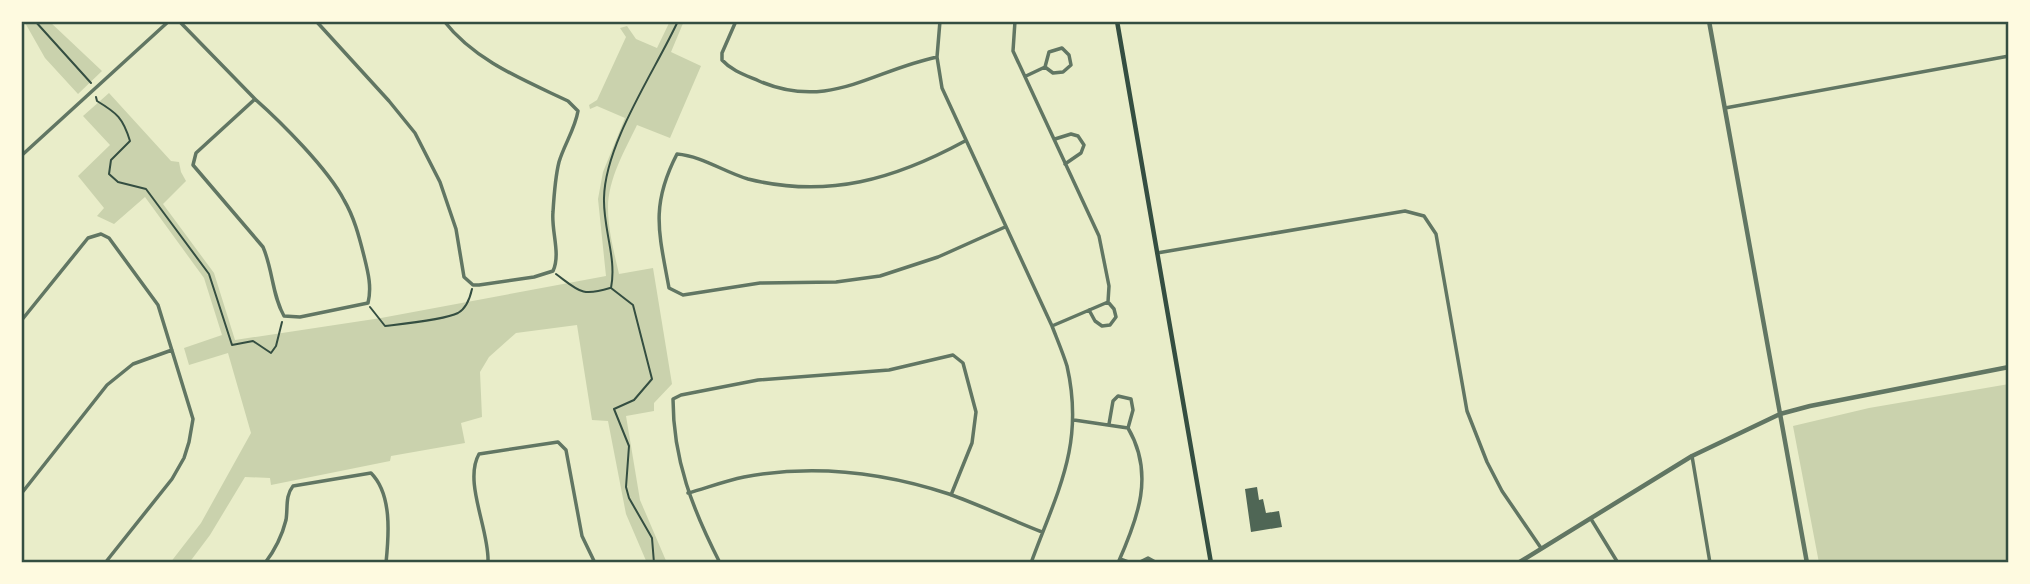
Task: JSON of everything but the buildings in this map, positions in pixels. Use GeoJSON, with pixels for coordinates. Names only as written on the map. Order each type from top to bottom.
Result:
{"type":"FeatureCollection","features":[{"type":"Feature","properties":{"kind":"main road"},"geometry":{"type":"LineString","coordinates":[[1117,21],[1211,563]]}},
{"type":"Feature","properties":{"kind":"street"},"geometry":{"type":"LineString","coordinates":[[21,156],[169,21]]}},
{"type":"Feature","properties":{"kind":"street"},"geometry":{"type":"LineString","coordinates":[[179,21],[255,99],[320,166],[344,198],[357,228],[368,268],[371,292],[368,303],[300,317],[284,316],[278,306],[269,262],[262,247],[193,165],[196,153],[255,99]]}},
{"type":"Feature","properties":{"kind":"street"},"geometry":{"type":"LineString","coordinates":[[316,21],[415,133],[440,182],[456,229],[464,277],[472,285],[534,277],[553,271],[556,264],[552,220],[559,161],[578,111],[568,102],[497,66],[475,51],[444,21]]}},
{"type":"Feature","properties":{"kind":"street"},"geometry":{"type":"LineString","coordinates":[[736,21],[722,53],[722,60],[730,69],[772,87],[800,92],[845,88],[914,62],[937,57]]}},
{"type":"Feature","properties":{"kind":"street"},"geometry":{"type":"LineString","coordinates":[[940,21],[937,57],[942,88],[1052,326],[1066,363],[1072,394],[1074,420],[1070,453],[1062,485],[1031,563]]}},
{"type":"Feature","properties":{"kind":"street"},"geometry":{"type":"LineString","coordinates":[[1015,21],[1013,51],[1099,236],[1109,286],[1108,302],[1116,317],[1110,325],[1102,326],[1095,321],[1089,310]]}},
{"type":"Feature","properties":{"kind":"street"},"geometry":{"type":"LineString","coordinates":[[1709,21],[1807,563]]}},
{"type":"Feature","properties":{"kind":"street"},"geometry":{"type":"LineString","coordinates":[[1026,76],[1045,66],[1049,52],[1062,48],[1069,55],[1071,65],[1063,72],[1053,73],[1045,66]]}},
{"type":"Feature","properties":{"kind":"street"},"geometry":{"type":"LineString","coordinates":[[1725,108],[2009,56]]}},
{"type":"Feature","properties":{"kind":"street"},"geometry":{"type":"LineString","coordinates":[[1055,139],[1071,134],[1078,136],[1084,145],[1081,153],[1065,164]]}},
{"type":"Feature","properties":{"kind":"street"},"geometry":{"type":"LineString","coordinates":[[965,141],[906,169],[879,178],[824,188],[760,182],[738,176],[689,155],[677,155],[665,178],[658,217],[669,288],[683,295],[760,282],[836,282],[880,276],[938,257],[1005,227]]}},
{"type":"Feature","properties":{"kind":"street"},"geometry":{"type":"LineString","coordinates":[[1157,253],[1405,211],[1424,216],[1436,234],[1467,411],[1502,491],[1541,548]]}},
{"type":"Feature","properties":{"kind":"street"},"geometry":{"type":"LineString","coordinates":[[21,321],[88,238],[102,234],[109,238],[158,305],[193,419],[189,442],[184,458],[172,479],[105,563]]}},
{"type":"Feature","properties":{"kind":"street"},"geometry":{"type":"LineString","coordinates":[[1052,326],[1108,302]]}},
{"type":"Feature","properties":{"kind":"street"},"geometry":{"type":"LineString","coordinates":[[21,494],[107,385],[133,364],[172,351]]}},
{"type":"Feature","properties":{"kind":"street"},"geometry":{"type":"LineString","coordinates":[[720,563],[688,494],[673,416],[673,399],[681,395],[758,380],[889,370],[953,355],[963,363],[976,412],[972,443],[951,495]]}},
{"type":"Feature","properties":{"kind":"street"},"geometry":{"type":"LineString","coordinates":[[1518,563],[1692,456],[1780,414],[2009,368]]}},
{"type":"Feature","properties":{"kind":"street"},"geometry":{"type":"LineString","coordinates":[[1110,424],[1113,401],[1118,396],[1131,399],[1133,410],[1128,428],[1136,442],[1143,486],[1139,508],[1119,561],[1131,563]]}},
{"type":"Feature","properties":{"kind":"street"},"geometry":{"type":"LineString","coordinates":[[1074,420],[1128,428]]}},
{"type":"Feature","properties":{"kind":"street"},"geometry":{"type":"LineString","coordinates":[[488,563],[474,463],[480,454],[558,442],[566,450],[582,536],[595,563]]}},
{"type":"Feature","properties":{"kind":"street"},"geometry":{"type":"LineString","coordinates":[[1692,456],[1710,563]]}},
{"type":"Feature","properties":{"kind":"street"},"geometry":{"type":"LineString","coordinates":[[688,494],[743,478],[792,471],[863,473],[951,495],[1042,532]]}},
{"type":"Feature","properties":{"kind":"street"},"geometry":{"type":"LineString","coordinates":[[265,563],[278,545],[286,520],[288,493],[293,486],[370,472],[380,482],[384,499],[389,536],[386,563]]}},
{"type":"Feature","properties":{"kind":"street"},"geometry":{"type":"LineString","coordinates":[[1591,519],[1618,563]]}},
{"type":"Feature","properties":{"kind":"street"},"geometry":{"type":"LineString","coordinates":[[1139,563],[1148,558],[1157,563]]}},
{"type":"Feature","properties":{"kind":"path"},"geometry":{"type":"LineString","coordinates":[[35,21],[95,88],[97,101],[116,112],[125,124],[130,141],[111,160],[108,166],[109,174],[118,182],[146,189],[209,274],[232,345],[253,341],[271,352],[276,346],[284,316]]}},
{"type":"Feature","properties":{"kind":"path"},"geometry":{"type":"LineString","coordinates":[[611,288],[613,262],[607,238],[604,197],[609,169],[618,142],[678,21]]}},
{"type":"Feature","properties":{"kind":"path"},"geometry":{"type":"LineString","coordinates":[[553,271],[578,292],[611,288],[633,305],[652,379],[634,400],[614,409],[629,446],[626,487],[629,498],[652,538],[654,563]]}},
{"type":"Feature","properties":{"kind":"path"},"geometry":{"type":"LineString","coordinates":[[368,303],[372,313],[385,326],[403,324],[459,313],[468,304],[472,285]]}},
{"type":"Feature","properties":{"kind":"green space"},"geometry":{"type":"Polygon","coordinates":[[[24,21],[49,21],[102,71],[78,94],[45,58],[24,21]]]}},
{"type":"Feature","properties":{"kind":"green space"},"geometry":{"type":"Polygon","coordinates":[[[670,21],[684,21],[671,52],[701,66],[670,138],[637,125],[614,176],[608,208],[610,233],[619,274],[653,268],[672,384],[654,403],[654,411],[626,416],[640,500],[667,563],[647,563],[626,514],[608,421],[592,420],[577,325],[516,333],[489,357],[480,372],[482,417],[461,423],[465,443],[391,456],[390,461],[271,485],[270,478],[245,477],[210,535],[189,563],[170,563],[201,523],[251,433],[228,353],[189,365],[184,348],[222,335],[204,278],[145,197],[114,224],[97,216],[104,208],[78,176],[110,145],[83,116],[109,93],[171,161],[179,162],[186,181],[163,204],[214,273],[235,340],[381,318],[606,276],[598,199],[603,172],[625,118],[597,106],[590,109],[589,105],[597,100],[626,37],[620,28],[627,26],[636,39],[657,48],[670,21]]]}},
{"type":"Feature","properties":{"kind":"green space"},"geometry":{"type":"Polygon","coordinates":[[[2009,384],[2009,563],[1819,563],[1793,426],[1869,408],[2009,384]]]}}]}
